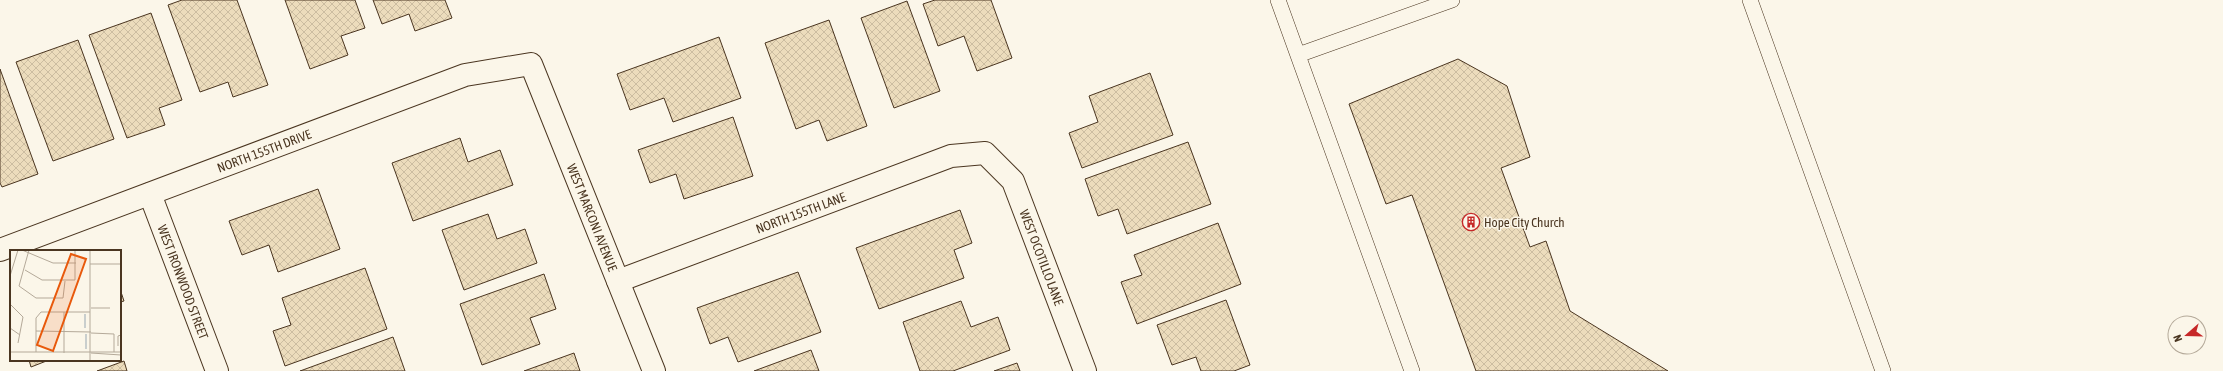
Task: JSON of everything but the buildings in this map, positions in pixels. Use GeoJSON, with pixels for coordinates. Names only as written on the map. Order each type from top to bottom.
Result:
{"type":"FeatureCollection","features":[{"type":"Feature","properties":{"kind":"street","name":"NORTH 155TH DRIVE"},"geometry":{"type":"LineString","coordinates":[[0,250],[465,75],[531,64]]}},
{"type":"Feature","properties":{"kind":"street","name":"WEST MARCONI AVENUE"},"geometry":{"type":"LineString","coordinates":[[531,64],[654,371]]}},
{"type":"Feature","properties":{"kind":"street","name":"NORTH 155TH LANE"},"geometry":{"type":"LineString","coordinates":[[618,281],[951,156],[985,153]]}},
{"type":"Feature","properties":{"kind":"street","name":"WEST OCOTILLO LANE"},"geometry":{"type":"LineString","coordinates":[[985,153],[1013,181],[1085,371]]}},
{"type":"Feature","properties":{"kind":"street","name":"WEST IRONWOOD STREET"},"geometry":{"type":"LineString","coordinates":[[150,194],[217,371]]}},
{"type":"Feature","properties":{"kind":"lane"},"geometry":{"type":"LineString","coordinates":[[1278,0],[1412,371]]}},
{"type":"Feature","properties":{"kind":"lane"},"geometry":{"type":"LineString","coordinates":[[1298,55],[1452,0]]}},
{"type":"Feature","properties":{"kind":"lane"},"geometry":{"type":"LineString","coordinates":[[1750,0],[1883,371]]}},
{"type":"Feature","properties":{"kind":"place","name":"Hope City Church"},"geometry":{"type":"Point","coordinates":[1471,222]}}]}
